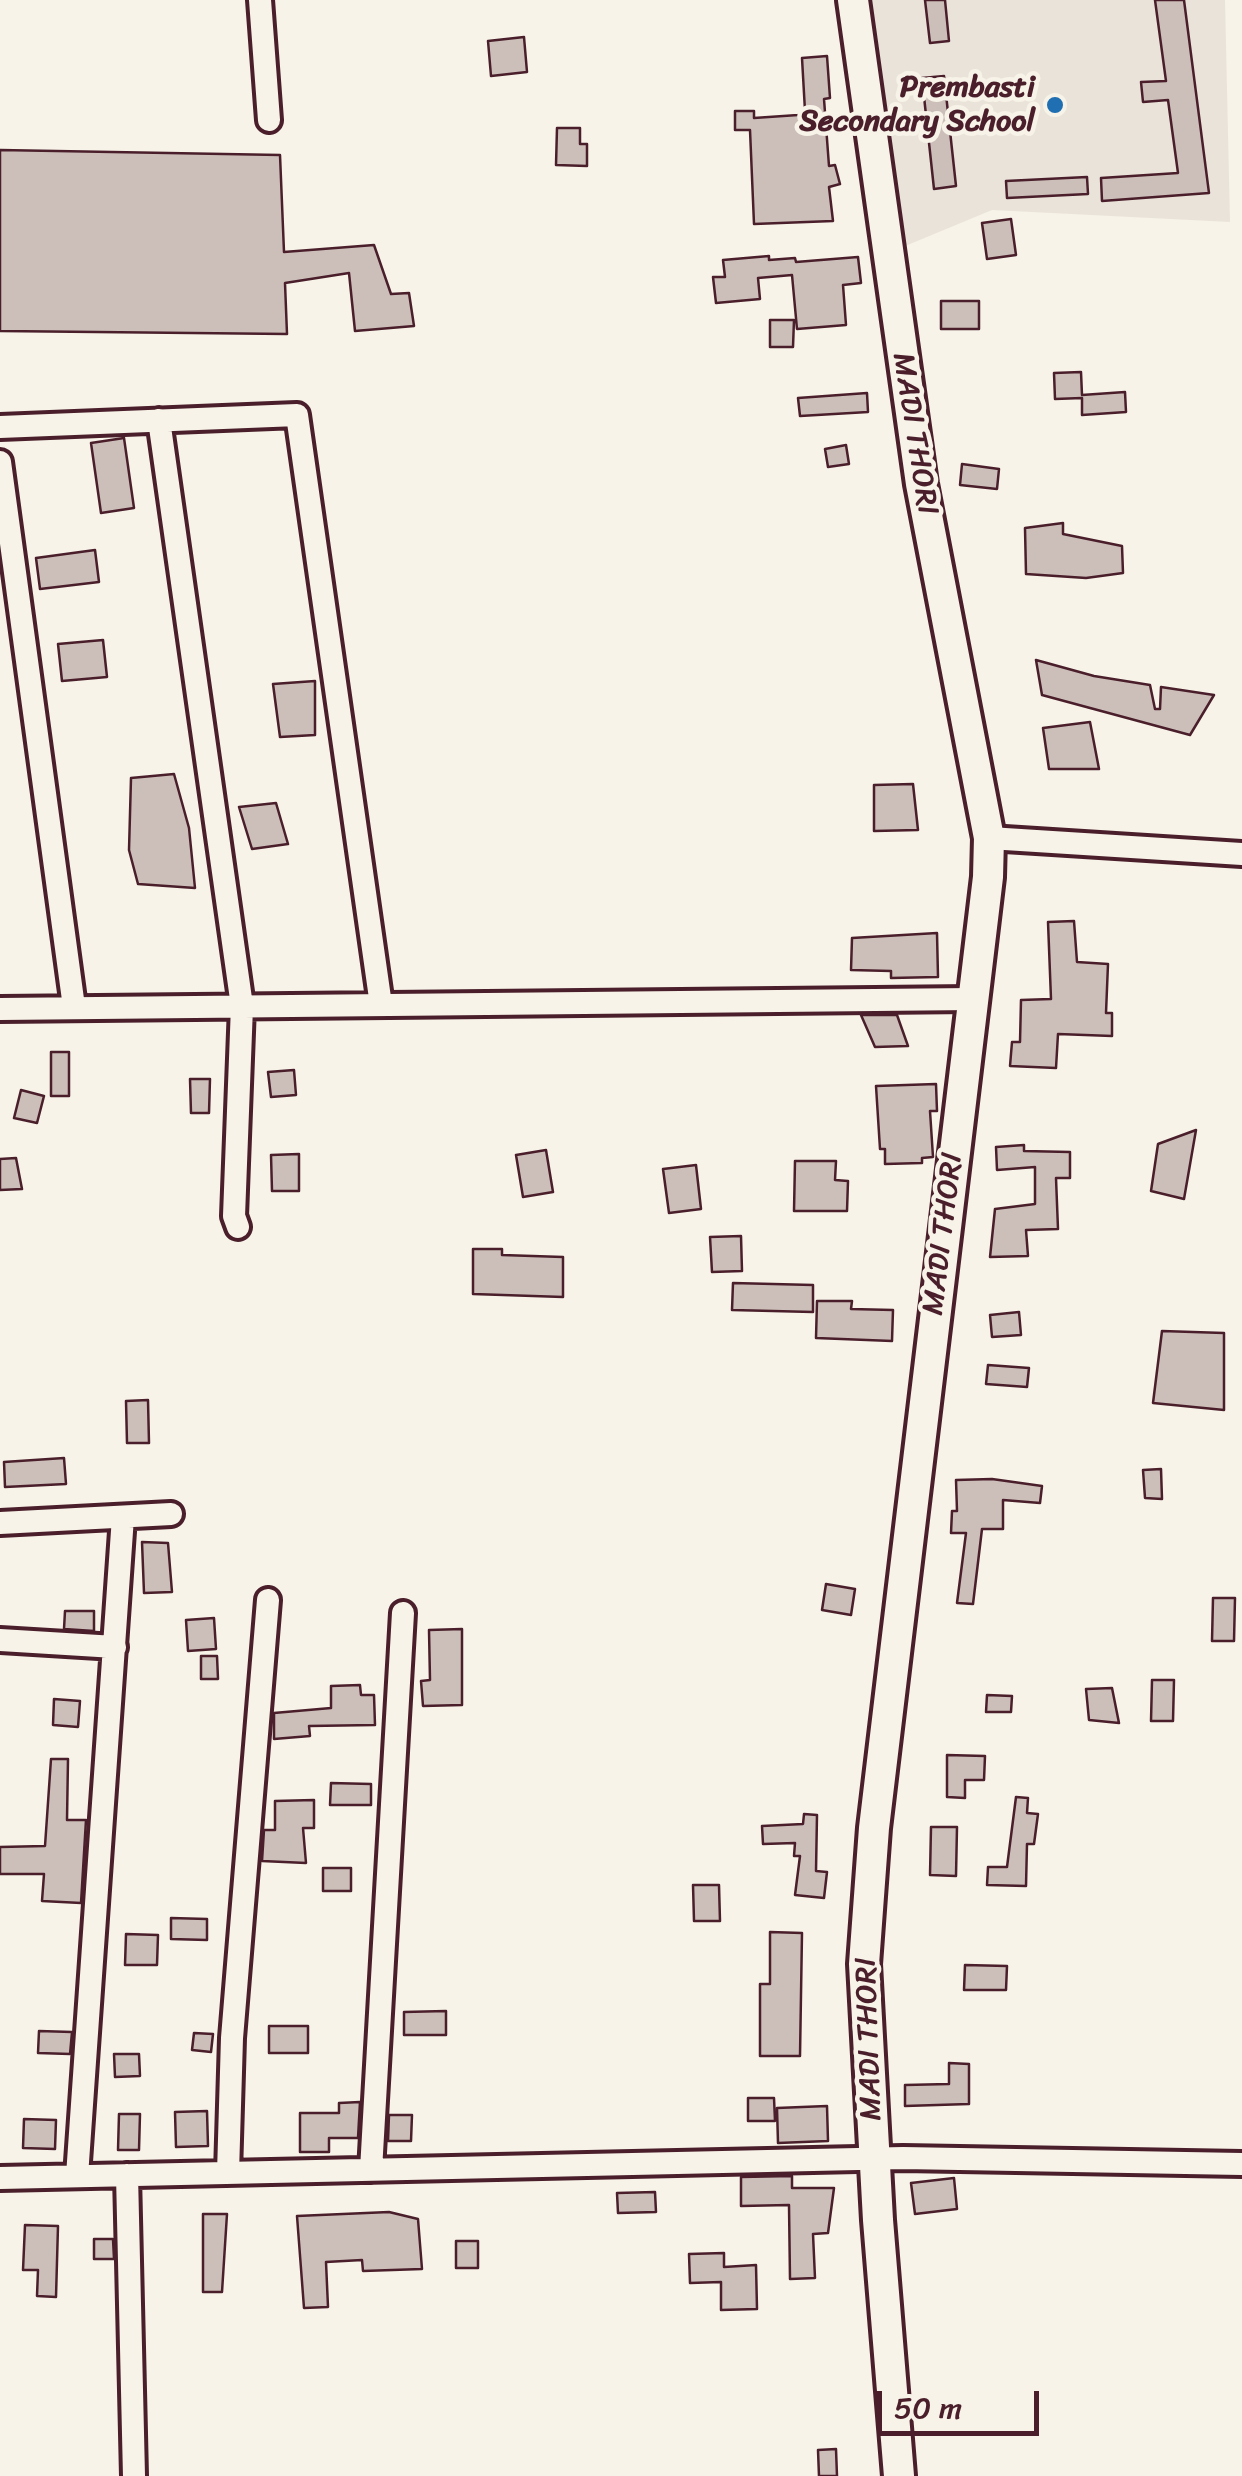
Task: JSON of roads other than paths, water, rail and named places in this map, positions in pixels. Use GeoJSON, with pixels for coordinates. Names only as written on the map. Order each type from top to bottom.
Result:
{"type":"FeatureCollection","features":[{"type":"Feature","properties":{"kind":"main road","name":"MADI THORI"},"geometry":{"type":"LineString","coordinates":[[853,0],[920,484],[989,838],[874,1828],[864,1964],[874,2158],[899,2476]]}},
{"type":"Feature","properties":{"kind":"street"},"geometry":{"type":"LineString","coordinates":[[260,0],[270,120]]}},
{"type":"Feature","properties":{"kind":"street"},"geometry":{"type":"LineString","coordinates":[[0,427],[298,415],[382,1005]]}},
{"type":"Feature","properties":{"kind":"street"},"geometry":{"type":"LineString","coordinates":[[160,420],[242,1006],[234,1216],[238,1227]]}},
{"type":"Feature","properties":{"kind":"street"},"geometry":{"type":"LineString","coordinates":[[0,462],[74,1007]]}},
{"type":"Feature","properties":{"kind":"street"},"geometry":{"type":"LineString","coordinates":[[989,838],[1242,854]]}},
{"type":"Feature","properties":{"kind":"street"},"geometry":{"type":"LineString","coordinates":[[0,1010],[972,999]]}},
{"type":"Feature","properties":{"kind":"street"},"geometry":{"type":"LineString","coordinates":[[0,1524],[172,1514]]}},
{"type":"Feature","properties":{"kind":"street"},"geometry":{"type":"LineString","coordinates":[[77,2176],[123,1517]]}},
{"type":"Feature","properties":{"kind":"street"},"geometry":{"type":"LineString","coordinates":[[228,2173],[232,2038],[268,1600]]}},
{"type":"Feature","properties":{"kind":"street"},"geometry":{"type":"LineString","coordinates":[[371,2170],[403,1613]]}},
{"type":"Feature","properties":{"kind":"street"},"geometry":{"type":"LineString","coordinates":[[0,1640],[115,1646]]}},
{"type":"Feature","properties":{"kind":"street"},"geometry":{"type":"LineString","coordinates":[[0,2178],[874,2158],[1242,2164]]}},
{"type":"Feature","properties":{"kind":"street"},"geometry":{"type":"LineString","coordinates":[[127,2175],[134,2476]]}},
{"type":"Feature","properties":{"kind":"place","name":"Prembasti Secondary School"},"geometry":{"type":"Point","coordinates":[1055,105]}}]}
